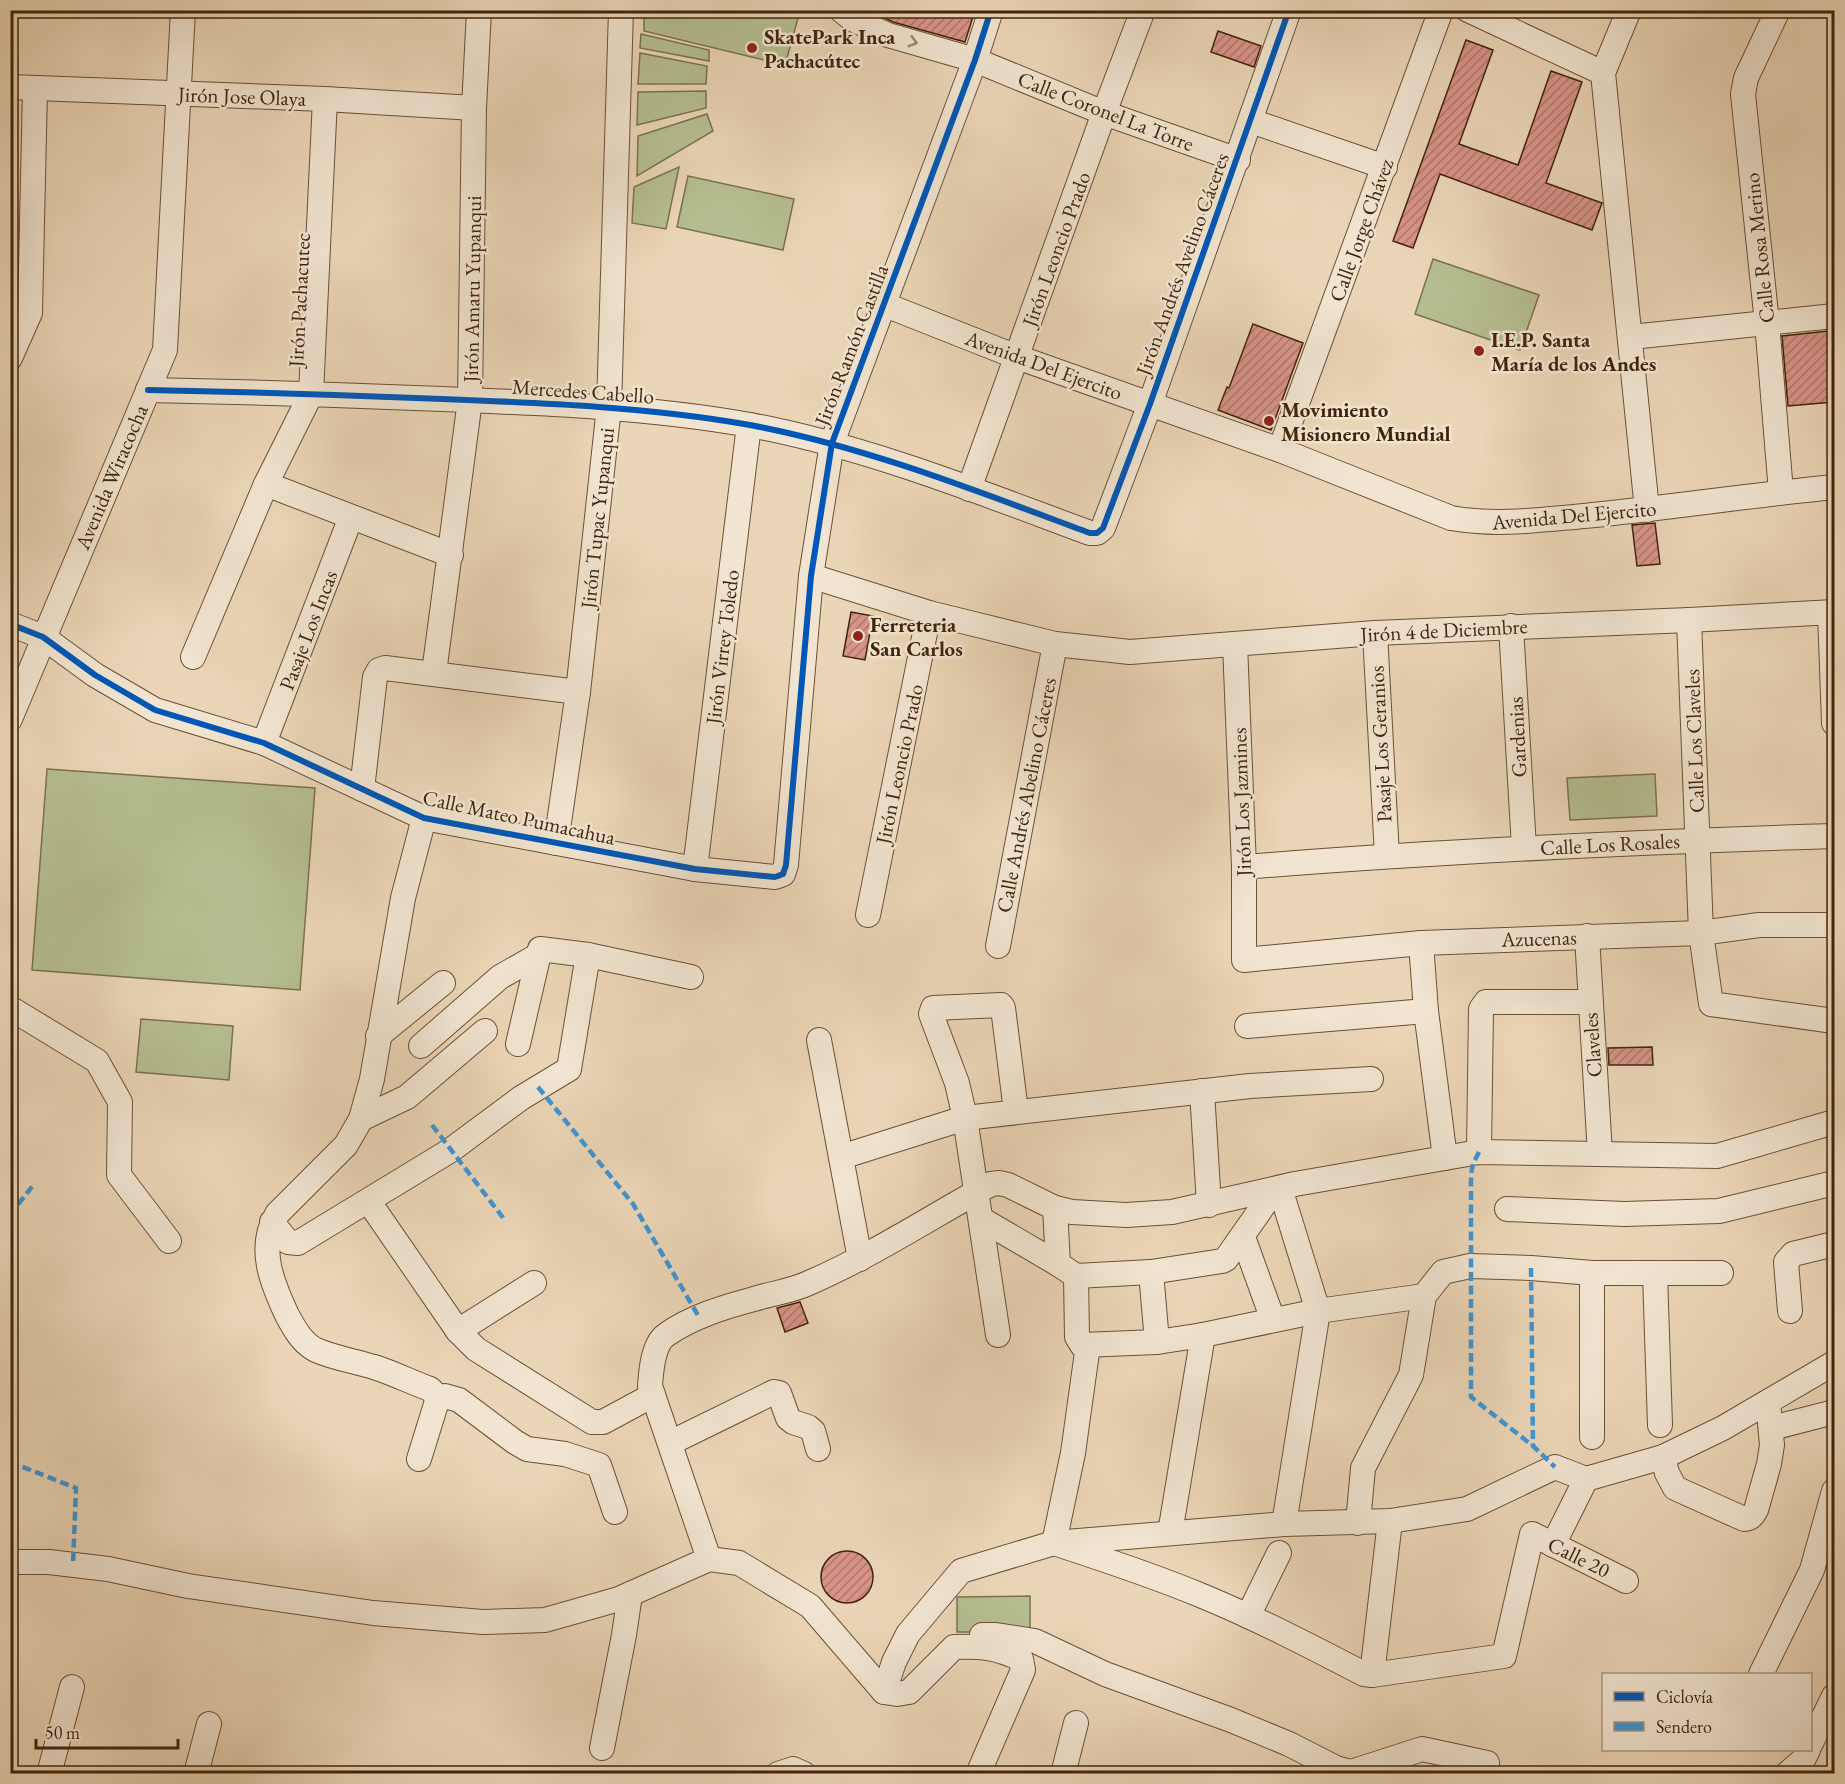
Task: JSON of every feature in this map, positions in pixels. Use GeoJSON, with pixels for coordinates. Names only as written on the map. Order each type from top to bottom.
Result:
{"type":"FeatureCollection","features":[{"type":"Feature","properties":{"kind":"street","name":"Avenida Wiracocha"},"geometry":{"type":"LineString","coordinates":[[10,719],[165,350],[183,10]]}},
{"type":"Feature","properties":{"kind":"street","name":"Jirón Amaru Yupanqui"},"geometry":{"type":"LineString","coordinates":[[434,673],[470,400],[474,108],[479,10]]}},
{"type":"Feature","properties":{"kind":"street","name":"Jirón Tupac Yupanqui"},"geometry":{"type":"LineString","coordinates":[[556,843],[578,692],[609,407],[621,10]]}},
{"type":"Feature","properties":{"kind":"street","name":"Jirón Ramón Castilla"},"geometry":{"type":"LineString","coordinates":[[775,877],[783,874],[786,865],[811,576],[832,443],[975,60],[991,10]]}},
{"type":"Feature","properties":{"kind":"street","name":"Jirón Leoncio Prado"},"geometry":{"type":"LineString","coordinates":[[969,489],[1143,10]]}},
{"type":"Feature","properties":{"kind":"street","name":"Jirón Andrés Avelino Cáceres"},"geometry":{"type":"LineString","coordinates":[[1102,528],[1150,404],[1238,160],[1289,10]]}},
{"type":"Feature","properties":{"kind":"street","name":"Calle Jorge Chávez"},"geometry":{"type":"LineString","coordinates":[[1280,450],[1442,10]]}},
{"type":"Feature","properties":{"kind":"street"},"geometry":{"type":"LineString","coordinates":[[1468,10],[1604,73]]}},
{"type":"Feature","properties":{"kind":"street"},"geometry":{"type":"LineString","coordinates":[[1629,10],[1604,73],[1647,510]]}},
{"type":"Feature","properties":{"kind":"street","name":"Calle Rosa Merino"},"geometry":{"type":"LineString","coordinates":[[1778,10],[1746,78],[1743,94],[1767,322],[1781,492]]}},
{"type":"Feature","properties":{"kind":"street","name":"Calle Coronel La Torre"},"geometry":{"type":"LineString","coordinates":[[854,13],[888,35],[975,60],[1104,113],[1238,160]]}},
{"type":"Feature","properties":{"kind":"street","name":"Jirón Jose Olaya"},"geometry":{"type":"LineString","coordinates":[[10,87],[325,99],[474,108]]}},
{"type":"Feature","properties":{"kind":"street"},"geometry":{"type":"LineString","coordinates":[[10,358],[30,313],[35,88]]}},
{"type":"Feature","properties":{"kind":"street","name":"Jirón Pachacutec"},"geometry":{"type":"LineString","coordinates":[[193,657],[266,484],[310,394],[325,99]]}},
{"type":"Feature","properties":{"kind":"street"},"geometry":{"type":"LineString","coordinates":[[1251,121],[1385,167]]}},
{"type":"Feature","properties":{"kind":"street","name":"Avenida Del Ejercito"},"geometry":{"type":"LineString","coordinates":[[884,304],[1017,357],[1280,450],[1451,518],[1476,523],[1501,523],[1647,510],[1834,487]]}},
{"type":"Feature","properties":{"kind":"street"},"geometry":{"type":"LineString","coordinates":[[1631,337],[1834,315]]}},
{"type":"Feature","properties":{"kind":"street","name":"Mercedes Cabello"},"geometry":{"type":"LineString","coordinates":[[148,390],[310,394],[609,407],[749,425],[832,443],[1090,533],[1097,533],[1102,528]]}},
{"type":"Feature","properties":{"kind":"street","name":"Jirón Virrey Toledo"},"geometry":{"type":"LineString","coordinates":[[695,869],[749,425]]}},
{"type":"Feature","properties":{"kind":"street"},"geometry":{"type":"LineString","coordinates":[[266,484],[451,555]]}},
{"type":"Feature","properties":{"kind":"street","name":"Pasaje Los Incas"},"geometry":{"type":"LineString","coordinates":[[264,743],[351,517]]}},
{"type":"Feature","properties":{"kind":"street","name":"Jirón 4 de Diciembre"},"geometry":{"type":"LineString","coordinates":[[811,576],[929,613],[1054,644],[1130,652],[1375,633],[1832,613]]}},
{"type":"Feature","properties":{"kind":"street","name":"Jirón Leoncio Prado"},"geometry":{"type":"LineString","coordinates":[[868,915],[929,613]]}},
{"type":"Feature","properties":{"kind":"street"},"geometry":{"type":"LineString","coordinates":[[1832,613],[1834,723]]}},
{"type":"Feature","properties":{"kind":"street","name":"Calle Los Claveles"},"geometry":{"type":"LineString","coordinates":[[1689,620],[1701,933],[1711,1004],[1834,1021]]}},
{"type":"Feature","properties":{"kind":"street","name":"Calle Mateo Pumacahua"},"geometry":{"type":"LineString","coordinates":[[10,624],[43,637],[95,675],[154,710],[264,743],[424,818],[695,869],[775,877]]}},
{"type":"Feature","properties":{"kind":"street","name":"Gardenias"},"geometry":{"type":"LineString","coordinates":[[1511,626],[1524,848]]}},
{"type":"Feature","properties":{"kind":"street","name":"Pasaje Los Geranios"},"geometry":{"type":"LineString","coordinates":[[1375,633],[1386,856]]}},
{"type":"Feature","properties":{"kind":"street","name":"Calle Andrés Abelino Cáceres"},"geometry":{"type":"LineString","coordinates":[[998,946],[1054,644]]}},
{"type":"Feature","properties":{"kind":"street","name":"Jirón Los Jazmines"},"geometry":{"type":"LineString","coordinates":[[1234,644],[1244,867],[1244,960]]}},
{"type":"Feature","properties":{"kind":"street"},"geometry":{"type":"LineString","coordinates":[[362,789],[375,676],[379,670],[385,668],[434,673],[578,692]]}},
{"type":"Feature","properties":{"kind":"street"},"geometry":{"type":"LineString","coordinates":[[419,1459],[437,1401],[435,1394],[430,1389],[377,1368],[316,1350],[304,1342],[293,1327],[273,1285],[268,1257],[268,1238],[272,1222],[277,1214],[346,1145],[362,1119],[372,1079],[403,898],[424,818]]}},
{"type":"Feature","properties":{"kind":"street","name":"Calle Los Rosales"},"geometry":{"type":"LineString","coordinates":[[1244,867],[1524,848],[1834,836]]}},
{"type":"Feature","properties":{"kind":"street","name":"Azucenas"},"geometry":{"type":"LineString","coordinates":[[1244,960],[1421,944],[1701,933],[1759,925],[1834,925]]}},
{"type":"Feature","properties":{"kind":"street","name":"Claveles"},"geometry":{"type":"LineString","coordinates":[[1587,936],[1599,1154]]}},
{"type":"Feature","properties":{"kind":"street"},"geometry":{"type":"LineString","coordinates":[[1421,944],[1426,1011],[1445,1158]]}},
{"type":"Feature","properties":{"kind":"street"},"geometry":{"type":"LineString","coordinates":[[518,1044],[538,951],[543,947],[691,977]]}},
{"type":"Feature","properties":{"kind":"street"},"geometry":{"type":"LineString","coordinates":[[272,1222],[288,1242],[298,1243],[369,1202],[451,1150],[521,1098],[569,1069],[588,955]]}},
{"type":"Feature","properties":{"kind":"street"},"geometry":{"type":"LineString","coordinates":[[421,1046],[500,977],[537,956]]}},
{"type":"Feature","properties":{"kind":"street"},"geometry":{"type":"LineString","coordinates":[[378,1036],[443,983]]}},
{"type":"Feature","properties":{"kind":"street"},"geometry":{"type":"LineString","coordinates":[[1479,1152],[1482,1005],[1486,1002],[1590,1002]]}},
{"type":"Feature","properties":{"kind":"street"},"geometry":{"type":"LineString","coordinates":[[998,1335],[965,1118],[957,1083],[931,1014],[933,1008],[1001,1005],[1017,1111]]}},
{"type":"Feature","properties":{"kind":"street"},"geometry":{"type":"LineString","coordinates":[[10,1008],[97,1060],[120,1102],[119,1175],[169,1241]]}},
{"type":"Feature","properties":{"kind":"street"},"geometry":{"type":"LineString","coordinates":[[1247,1026],[1426,1011]]}},
{"type":"Feature","properties":{"kind":"street"},"geometry":{"type":"LineString","coordinates":[[362,1119],[407,1097],[485,1031]]}},
{"type":"Feature","properties":{"kind":"street"},"geometry":{"type":"LineString","coordinates":[[819,1040],[860,1259]]}},
{"type":"Feature","properties":{"kind":"street"},"geometry":{"type":"LineString","coordinates":[[841,1157],[965,1118],[1202,1090],[1371,1079]]}},
{"type":"Feature","properties":{"kind":"street"},"geometry":{"type":"LineString","coordinates":[[1202,1090],[1209,1205]]}},
{"type":"Feature","properties":{"kind":"street"},"geometry":{"type":"LineString","coordinates":[[709,1559],[651,1386],[652,1363],[663,1336],[699,1317],[809,1283],[860,1259],[991,1184],[999,1183],[1055,1208],[1072,1212],[1126,1215],[1172,1212],[1277,1189],[1479,1152],[1717,1156],[1834,1122]]}},
{"type":"Feature","properties":{"kind":"street"},"geometry":{"type":"LineString","coordinates":[[1507,1209],[1624,1214],[1719,1211],[1834,1183]]}},
{"type":"Feature","properties":{"kind":"street"},"geometry":{"type":"LineString","coordinates":[[981,1219],[1067,1270],[1151,1272],[1222,1261],[1230,1255],[1277,1189]]}},
{"type":"Feature","properties":{"kind":"street"},"geometry":{"type":"LineString","coordinates":[[1277,1189],[1318,1311],[1284,1524]]}},
{"type":"Feature","properties":{"kind":"street"},"geometry":{"type":"LineString","coordinates":[[369,1202],[458,1331],[476,1349],[591,1422],[603,1422],[653,1395]]}},
{"type":"Feature","properties":{"kind":"street"},"geometry":{"type":"LineString","coordinates":[[1055,1208],[1077,1337],[1082,1345],[1157,1342],[1203,1335],[1318,1311],[1424,1296]]}},
{"type":"Feature","properties":{"kind":"street"},"geometry":{"type":"LineString","coordinates":[[1243,1237],[1273,1320]]}},
{"type":"Feature","properties":{"kind":"street"},"geometry":{"type":"LineString","coordinates":[[1790,1311],[1786,1262],[1793,1254],[1834,1244]]}},
{"type":"Feature","properties":{"kind":"street"},"geometry":{"type":"LineString","coordinates":[[1358,1523],[1363,1468],[1411,1375],[1424,1296],[1443,1272],[1470,1266],[1592,1273],[1721,1273]]}},
{"type":"Feature","properties":{"kind":"street"},"geometry":{"type":"LineString","coordinates":[[1151,1272],[1157,1342]]}},
{"type":"Feature","properties":{"kind":"street"},"geometry":{"type":"LineString","coordinates":[[1592,1273],[1592,1437]]}},
{"type":"Feature","properties":{"kind":"street"},"geometry":{"type":"LineString","coordinates":[[1655,1274],[1660,1425]]}},
{"type":"Feature","properties":{"kind":"street"},"geometry":{"type":"LineString","coordinates":[[458,1331],[534,1283]]}},
{"type":"Feature","properties":{"kind":"street"},"geometry":{"type":"LineString","coordinates":[[1170,1533],[1203,1335]]}},
{"type":"Feature","properties":{"kind":"street"},"geometry":{"type":"LineString","coordinates":[[1054,1543],[1073,1453],[1088,1345]]}},
{"type":"Feature","properties":{"kind":"street"},"geometry":{"type":"LineString","coordinates":[[885,1692],[894,1662],[908,1634],[961,1570],[1054,1543],[1284,1524],[1390,1521],[1467,1509],[1555,1467],[1586,1479],[1663,1457],[1723,1428],[1834,1363]]}},
{"type":"Feature","properties":{"kind":"street"},"geometry":{"type":"LineString","coordinates":[[670,1443],[774,1392],[779,1393],[789,1418],[813,1431],[818,1449]]}},
{"type":"Feature","properties":{"kind":"street"},"geometry":{"type":"LineString","coordinates":[[437,1401],[445,1396],[459,1400],[527,1449],[565,1454],[599,1465],[615,1512]]}},
{"type":"Feature","properties":{"kind":"street"},"geometry":{"type":"LineString","coordinates":[[1663,1457],[1667,1473],[1675,1488],[1744,1520],[1748,1519],[1753,1516],[1769,1464],[1772,1428],[1768,1402]]}},
{"type":"Feature","properties":{"kind":"street"},"geometry":{"type":"LineString","coordinates":[[1772,1428],[1834,1412]]}},
{"type":"Feature","properties":{"kind":"street"},"geometry":{"type":"LineString","coordinates":[[1054,1543],[1200,1594],[1364,1674],[1372,1675],[1503,1656],[1542,1540],[1586,1479]]}},
{"type":"Feature","properties":{"kind":"street"},"geometry":{"type":"LineString","coordinates":[[1761,1673],[1812,1570],[1834,1491]]}},
{"type":"Feature","properties":{"kind":"street"},"geometry":{"type":"LineString","coordinates":[[1372,1675],[1390,1521]]}},
{"type":"Feature","properties":{"kind":"street","name":"Calle 20"},"geometry":{"type":"LineString","coordinates":[[1542,1540],[1626,1581]]}},
{"type":"Feature","properties":{"kind":"street"},"geometry":{"type":"LineString","coordinates":[[1248,1616],[1279,1553]]}},
{"type":"Feature","properties":{"kind":"street"},"geometry":{"type":"LineString","coordinates":[[10,1562],[49,1562],[108,1569],[188,1586],[373,1613],[483,1622],[545,1620],[619,1599],[709,1559],[739,1563],[810,1606],[885,1692],[897,1694],[909,1692],[969,1635],[996,1635],[1035,1641],[1105,1674],[1231,1720],[1288,1744],[1336,1768],[1352,1772],[1422,1749],[1487,1763]]}},
{"type":"Feature","properties":{"kind":"street"},"geometry":{"type":"LineString","coordinates":[[602,1748],[630,1594]]}},
{"type":"Feature","properties":{"kind":"street"},"geometry":{"type":"LineString","coordinates":[[954,1647],[984,1646],[1021,1659],[1023,1670],[982,1772]]}},
{"type":"Feature","properties":{"kind":"street"},"geometry":{"type":"LineString","coordinates":[[50,1773],[72,1688]]}},
{"type":"Feature","properties":{"kind":"street"},"geometry":{"type":"LineString","coordinates":[[1812,1741],[1834,1696]]}},
{"type":"Feature","properties":{"kind":"street"},"geometry":{"type":"LineString","coordinates":[[1063,1773],[1076,1723]]}},
{"type":"Feature","properties":{"kind":"street"},"geometry":{"type":"LineString","coordinates":[[196,1773],[209,1724]]}},
{"type":"Feature","properties":{"kind":"street"},"geometry":{"type":"LineString","coordinates":[[1787,1773],[1803,1760],[1807,1751]]}},
{"type":"Feature","properties":{"kind":"street"},"geometry":{"type":"LineString","coordinates":[[778,1773],[793,1769],[804,1773]]}},
{"type":"Feature","properties":{"kind":"green space","name":"SkatePark Inca Pachacútec"},"geometry":{"type":"Polygon","coordinates":[[[644,10],[800,11],[785,65],[644,31],[644,10]]]}},
{"type":"Feature","properties":{"kind":"green space"},"geometry":{"type":"Polygon","coordinates":[[[641,34],[709,50],[709,61],[640,48],[641,34]]]}},
{"type":"Feature","properties":{"kind":"green space"},"geometry":{"type":"Polygon","coordinates":[[[640,53],[707,66],[706,84],[638,84],[640,53]]]}},
{"type":"Feature","properties":{"kind":"green space"},"geometry":{"type":"Polygon","coordinates":[[[706,91],[706,108],[637,125],[638,92],[706,91]]]}},
{"type":"Feature","properties":{"kind":"green space"},"geometry":{"type":"Polygon","coordinates":[[[707,114],[713,131],[637,176],[638,136],[707,114]]]}},
{"type":"Feature","properties":{"kind":"green space"},"geometry":{"type":"Polygon","coordinates":[[[679,167],[666,229],[632,223],[634,187],[679,167]]]}},
{"type":"Feature","properties":{"kind":"green space"},"geometry":{"type":"Polygon","coordinates":[[[688,176],[794,199],[783,250],[677,227],[688,176]]]}},
{"type":"Feature","properties":{"kind":"green space"},"geometry":{"type":"Polygon","coordinates":[[[1433,259],[1539,295],[1520,350],[1415,314],[1433,259]]]}},
{"type":"Feature","properties":{"kind":"green space"},"geometry":{"type":"Polygon","coordinates":[[[47,769],[315,788],[300,990],[32,970],[47,769]]]}},
{"type":"Feature","properties":{"kind":"green space"},"geometry":{"type":"Polygon","coordinates":[[[1655,774],[1657,816],[1570,820],[1567,778],[1655,774]]]}},
{"type":"Feature","properties":{"kind":"green space"},"geometry":{"type":"Polygon","coordinates":[[[141,1019],[233,1026],[229,1080],[136,1072],[141,1019]]]}},
{"type":"Feature","properties":{"kind":"green space"},"geometry":{"type":"Polygon","coordinates":[[[1030,1596],[1030,1632],[957,1632],[957,1597],[1030,1596]]]}},
{"type":"Feature","properties":{"kind":"building"},"geometry":{"type":"Polygon","coordinates":[[[869,10],[975,10],[965,42],[893,22],[869,10]]]}},
{"type":"Feature","properties":{"kind":"building"},"geometry":{"type":"Polygon","coordinates":[[[1218,31],[1261,46],[1254,67],[1211,52],[1218,31]]]}},
{"type":"Feature","properties":{"kind":"building"},"geometry":{"type":"Polygon","coordinates":[[[1466,40],[1493,50],[1459,144],[1518,165],[1551,71],[1582,82],[1546,183],[1602,203],[1592,230],[1440,174],[1413,248],[1393,241],[1466,40]]]}},
{"type":"Feature","properties":{"kind":"building"},"geometry":{"type":"Polygon","coordinates":[[[1253,324],[1303,343],[1271,430],[1218,410],[1227,387],[1229,388],[1253,324]]]}},
{"type":"Feature","properties":{"kind":"building"},"geometry":{"type":"Polygon","coordinates":[[[1828,331],[1834,377],[1834,402],[1788,406],[1782,336],[1828,331]]]}},
{"type":"Feature","properties":{"kind":"building"},"geometry":{"type":"Polygon","coordinates":[[[1655,523],[1660,564],[1637,566],[1632,525],[1655,523]]]}},
{"type":"Feature","properties":{"kind":"building","name":"Ferreteria San Carlos"},"geometry":{"type":"Polygon","coordinates":[[[851,612],[873,616],[865,660],[843,656],[851,612]]]}},
{"type":"Feature","properties":{"kind":"building"},"geometry":{"type":"Polygon","coordinates":[[[1652,1047],[1653,1065],[1609,1065],[1608,1048],[1652,1047]]]}},
{"type":"Feature","properties":{"kind":"building"},"geometry":{"type":"Polygon","coordinates":[[[800,1302],[808,1323],[785,1332],[777,1308],[800,1302]]]}},
{"type":"Feature","properties":{"kind":"building"},"geometry":{"type":"Polygon","coordinates":[[[842,1551],[852,1551],[866,1558],[873,1577],[866,1596],[852,1603],[842,1603],[832,1599],[825,1592],[821,1582],[821,1572],[825,1562],[832,1555],[842,1551]]]}},
{"type":"Feature","properties":{"kind":"marked path"},"geometry":{"type":"LineString","coordinates":[[538,1087],[633,1204],[699,1317]]}},
{"type":"Feature","properties":{"kind":"marked path"},"geometry":{"type":"LineString","coordinates":[[432,1125],[504,1219]]}},
{"type":"Feature","properties":{"kind":"marked path"},"geometry":{"type":"LineString","coordinates":[[1479,1152],[1471,1174],[1471,1397],[1533,1446],[1555,1467]]}},
{"type":"Feature","properties":{"kind":"marked path"},"geometry":{"type":"LineString","coordinates":[[10,1215],[34,1184]]}},
{"type":"Feature","properties":{"kind":"marked path"},"geometry":{"type":"LineString","coordinates":[[1531,1268],[1533,1446]]}},
{"type":"Feature","properties":{"kind":"marked path"},"geometry":{"type":"LineString","coordinates":[[10,1462],[76,1488],[73,1565]]}},
{"type":"Feature","properties":{"kind":"cycle path"},"geometry":{"type":"LineString","coordinates":[[10,624],[43,637],[95,675],[155,710],[264,743],[424,818],[695,869],[775,877],[783,874],[786,865],[811,576],[832,443],[975,60],[991,10]]}},
{"type":"Feature","properties":{"kind":"cycle path"},"geometry":{"type":"LineString","coordinates":[[148,390],[519,402],[635,410],[712,419],[794,434],[837,445],[922,472],[1090,533],[1097,533],[1103,528],[1150,404],[1289,10]]}},
{"type":"Feature","properties":{"kind":"place","name":"SkatePark Inca Pachacútec"},"geometry":{"type":"Point","coordinates":[752,48]}},
{"type":"Feature","properties":{"kind":"place","name":"I.E.P. Santa María de los Andes"},"geometry":{"type":"Point","coordinates":[1479,351]}},
{"type":"Feature","properties":{"kind":"place","name":"Movimiento Misionero Mundial"},"geometry":{"type":"Point","coordinates":[1269,421]}},
{"type":"Feature","properties":{"kind":"place","name":"Ferreteria San Carlos"},"geometry":{"type":"Point","coordinates":[858,636]}}]}
